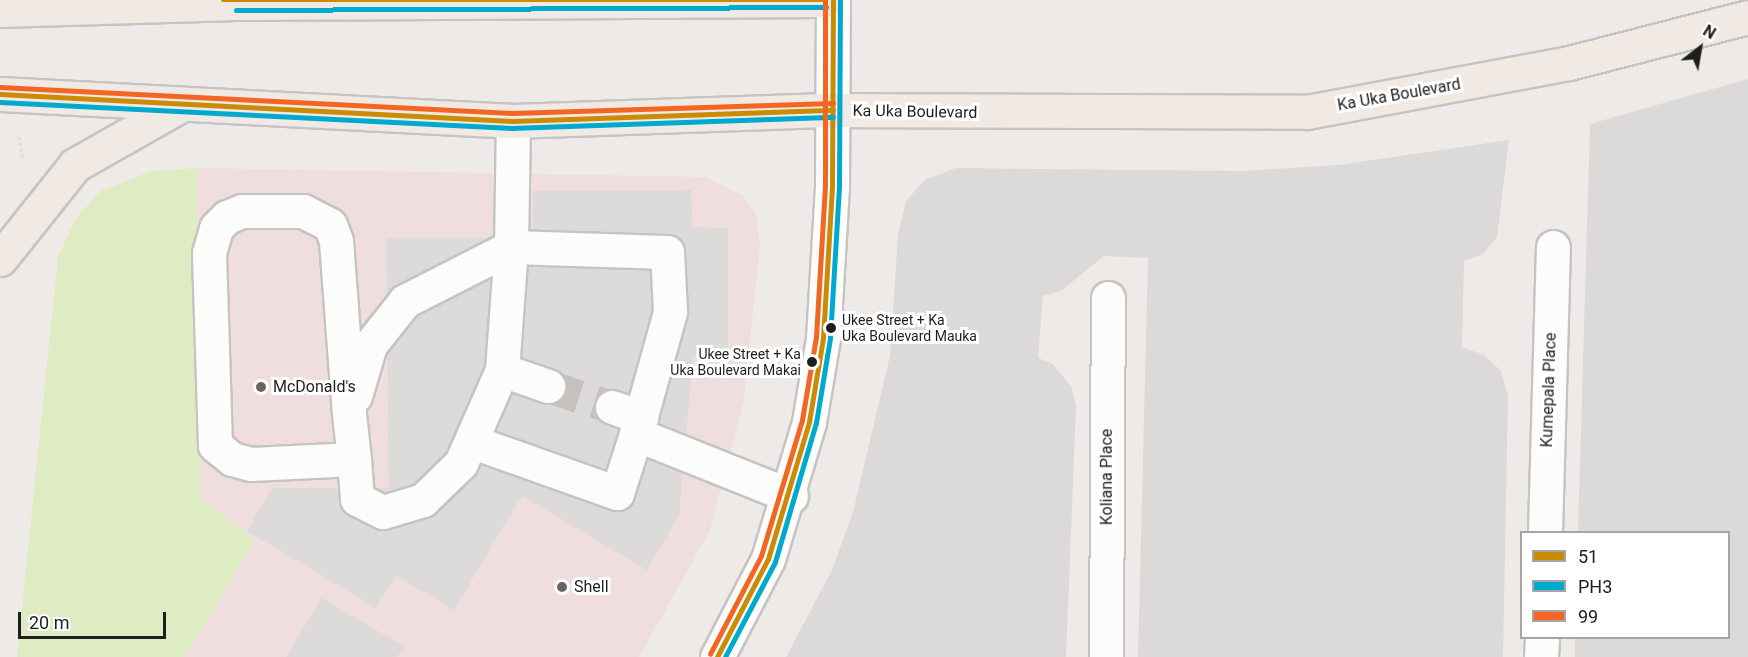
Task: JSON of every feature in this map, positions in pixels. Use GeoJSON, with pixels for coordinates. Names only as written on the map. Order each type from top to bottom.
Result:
{"type":"FeatureCollection","features":[{"type":"Feature","properties":{"kind":"main road"},"geometry":{"type":"LineString","coordinates":[[0,10],[229,1],[826,0]]}},
{"type":"Feature","properties":{"kind":"main road"},"geometry":{"type":"LineString","coordinates":[[1700,30],[1737,0]]}},
{"type":"Feature","properties":{"kind":"main road","name":"Ka Uka Boulevard"},"geometry":{"type":"LineString","coordinates":[[0,94],[177,106],[513,121],[833,110],[1307,112],[1569,63],[1748,17]]}},
{"type":"Feature","properties":{"kind":"main road"},"geometry":{"type":"LineString","coordinates":[[0,259],[75,165],[177,106]]}},
{"type":"Feature","properties":{"kind":"street"},"geometry":{"type":"LineString","coordinates":[[717,657],[768,559],[791,496],[823,338],[833,110],[833,0]]}},
{"type":"Feature","properties":{"kind":"street"},"geometry":{"type":"LineString","coordinates":[[354,459],[251,464],[232,459],[215,445],[209,253],[216,228],[227,217],[242,211],[303,211],[330,225],[336,241],[349,414],[354,459],[357,499],[383,512],[423,500],[461,463],[473,442],[502,370],[511,247],[513,121]]}},
{"type":"Feature","properties":{"kind":"street"},"geometry":{"type":"LineString","coordinates":[[349,414],[370,345],[405,301],[511,247],[667,252],[670,312],[630,419],[617,493],[473,442]]}},
{"type":"Feature","properties":{"kind":"street","name":"Kumepala Place"},"geometry":{"type":"LineString","coordinates":[[1545,531],[1553,247]]}},
{"type":"Feature","properties":{"kind":"street","name":"Koliana Place"},"geometry":{"type":"LineString","coordinates":[[1106,657],[1108,298]]}},
{"type":"Feature","properties":{"kind":"street"},"geometry":{"type":"LineString","coordinates":[[502,370],[548,386]]}},
{"type":"Feature","properties":{"kind":"street"},"geometry":{"type":"LineString","coordinates":[[630,419],[791,496]]}},
{"type":"Feature","properties":{"kind":"street"},"geometry":{"type":"LineString","coordinates":[[1541,657],[1542,639]]}},
{"type":"Feature","properties":{"kind":"path"},"geometry":{"type":"LineString","coordinates":[[19,136],[25,172]]}},
{"type":"Feature","properties":{"kind":"shaded area"},"geometry":{"type":"Polygon","coordinates":[[[1748,79],[1748,657],[1575,657],[1575,639],[1730,639],[1730,531],[1578,531],[1590,124],[1748,79]]]}},
{"type":"Feature","properties":{"kind":"shaded area"},"geometry":{"type":"Polygon","coordinates":[[[1509,140],[1497,237],[1483,254],[1464,261],[1462,347],[1484,355],[1501,371],[1508,396],[1503,657],[1138,657],[1148,258],[1104,256],[1061,291],[1043,296],[1038,358],[1053,364],[1072,388],[1076,407],[1066,657],[786,657],[832,570],[853,512],[890,356],[898,235],[906,201],[925,180],[956,168],[1242,171],[1339,165],[1509,140]]]}},
{"type":"Feature","properties":{"kind":"shaded area"},"geometry":{"type":"Polygon","coordinates":[[[197,168],[705,177],[743,196],[756,214],[760,244],[744,399],[710,530],[639,657],[185,657],[255,539],[201,498],[197,168]]]}},
{"type":"Feature","properties":{"kind":"shaded area"},"geometry":{"type":"Polygon","coordinates":[[[691,190],[692,227],[728,228],[728,356],[693,356],[679,515],[647,570],[522,496],[454,610],[396,576],[376,608],[247,531],[272,488],[389,488],[386,238],[533,238],[533,191],[691,190]]]}},
{"type":"Feature","properties":{"kind":"shaded area"},"geometry":{"type":"Polygon","coordinates":[[[321,598],[404,646],[397,657],[286,657],[321,598]]]}},
{"type":"Feature","properties":{"kind":"green space"},"geometry":{"type":"Polygon","coordinates":[[[197,168],[201,498],[255,539],[185,657],[17,657],[58,257],[76,218],[101,191],[151,171],[197,168]]]}},
{"type":"Feature","properties":{"kind":"tunnel"},"geometry":{"type":"LineString","coordinates":[[548,386],[612,407]]}},
{"type":"Feature","properties":{"kind":"transit line","name":"51"},"geometry":{"type":"LineString","coordinates":[[223,0],[826,0]]}},
{"type":"Feature","properties":{"kind":"transit line","name":"99"},"geometry":{"type":"LineString","coordinates":[[710,654],[761,556],[802,420],[816,337],[825,185],[825,0]]}},
{"type":"Feature","properties":{"kind":"transit line","name":"51"},"geometry":{"type":"LineString","coordinates":[[717,657],[768,559],[809,422],[823,338],[832,185],[833,0]]}},
{"type":"Feature","properties":{"kind":"transit line","name":"PH3"},"geometry":{"type":"LineString","coordinates":[[725,657],[775,562],[816,423],[830,338],[839,185],[840,0]]}},
{"type":"Feature","properties":{"kind":"transit line","name":"PH3"},"geometry":{"type":"LineString","coordinates":[[236,10],[826,7]]}},
{"type":"Feature","properties":{"kind":"transit line","name":"99"},"geometry":{"type":"LineString","coordinates":[[0,87],[513,113],[833,103]]}},
{"type":"Feature","properties":{"kind":"transit line","name":"51"},"geometry":{"type":"LineString","coordinates":[[0,94],[513,121],[833,110]]}},
{"type":"Feature","properties":{"kind":"transit line","name":"PH3"},"geometry":{"type":"LineString","coordinates":[[0,102],[513,128],[833,117]]}},
{"type":"Feature","properties":{"kind":"place","name":"Ukee Street + Ka Uka Boulevard Mauka"},"geometry":{"type":"Point","coordinates":[831,328]}},
{"type":"Feature","properties":{"kind":"place","name":"Ukee Street + Ka Uka Boulevard Makai"},"geometry":{"type":"Point","coordinates":[812,362]}},
{"type":"Feature","properties":{"kind":"place","name":"McDonald's"},"geometry":{"type":"Point","coordinates":[261,387]}},
{"type":"Feature","properties":{"kind":"place","name":"Shell"},"geometry":{"type":"Point","coordinates":[562,587]}}]}
